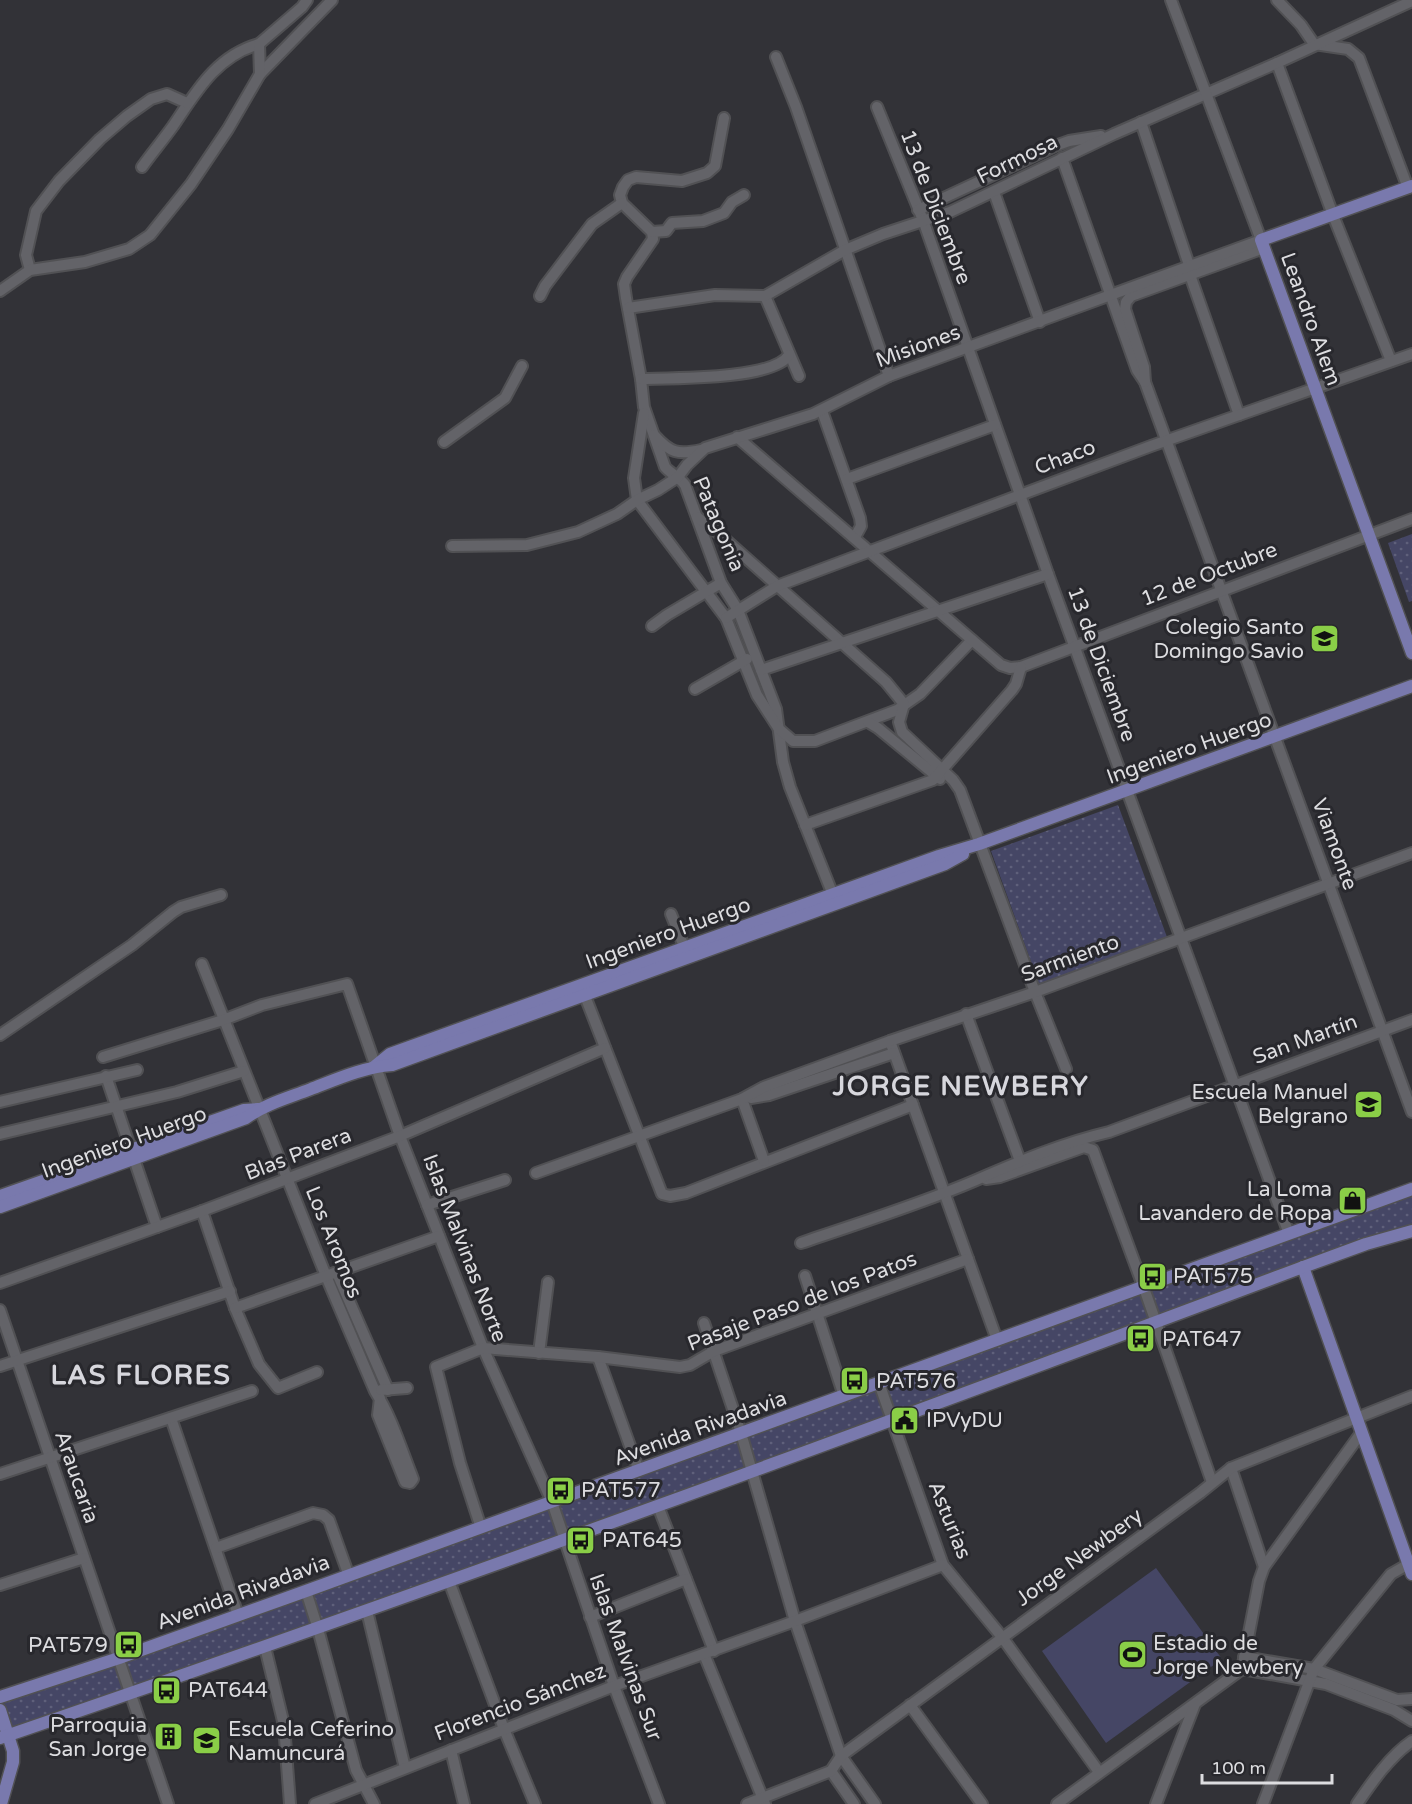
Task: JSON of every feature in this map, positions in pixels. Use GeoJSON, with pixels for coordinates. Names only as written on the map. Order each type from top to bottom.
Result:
{"type":"FeatureCollection","features":[{"type":"Feature","properties":{"kind":"main road","name":"Misiones"},"geometry":{"type":"LineString","coordinates":[[1263,244],[1334,215],[1411,191]]}},
{"type":"Feature","properties":{"kind":"main road","name":"Leandro Alem"},"geometry":{"type":"LineString","coordinates":[[1263,244],[1412,653]]}},
{"type":"Feature","properties":{"kind":"main road","name":"Ingeniero Huergo"},"geometry":{"type":"LineString","coordinates":[[374,1067],[390,1054],[939,856],[979,844],[1275,738],[1412,686]]}},
{"type":"Feature","properties":{"kind":"main road","name":"Ingeniero Huergo"},"geometry":{"type":"LineString","coordinates":[[0,1207],[244,1110],[259,1109],[374,1067],[392,1065],[945,864],[979,844]]}},
{"type":"Feature","properties":{"kind":"main road","name":"Ingeniero Huergo"},"geometry":{"type":"LineString","coordinates":[[0,1196],[131,1156]]}},
{"type":"Feature","properties":{"kind":"main road","name":"Avenida Rivadavia"},"geometry":{"type":"LineString","coordinates":[[0,1697],[118,1658],[349,1576],[1412,1189]]}},
{"type":"Feature","properties":{"kind":"main road"},"geometry":{"type":"LineString","coordinates":[[4,1737],[318,1629],[1366,1244],[1412,1231]]}},
{"type":"Feature","properties":{"kind":"main road"},"geometry":{"type":"LineString","coordinates":[[1303,1267],[1361,1433],[1411,1566]]}},
{"type":"Feature","properties":{"kind":"main road"},"geometry":{"type":"LineString","coordinates":[[0,1710],[4,1737],[14,1751],[1,1804]]}},
{"type":"Feature","properties":{"kind":"street"},"geometry":{"type":"LineString","coordinates":[[142,167],[208,77],[243,49],[259,44],[307,0]]}},
{"type":"Feature","properties":{"kind":"street"},"geometry":{"type":"LineString","coordinates":[[0,291],[30,270],[85,262],[129,249],[150,235],[191,184],[228,129],[260,74],[332,0]]}},
{"type":"Feature","properties":{"kind":"street","name":"Leandro Alem"},"geometry":{"type":"LineString","coordinates":[[1171,0],[1263,244]]}},
{"type":"Feature","properties":{"kind":"street"},"geometry":{"type":"LineString","coordinates":[[1277,0],[1301,25],[1314,44],[1348,49],[1359,58],[1411,191]]}},
{"type":"Feature","properties":{"kind":"street","name":"Formosa"},"geometry":{"type":"LineString","coordinates":[[628,308],[715,296],[765,296],[845,250],[921,215],[950,212],[1114,134],[1412,1]]}},
{"type":"Feature","properties":{"kind":"street"},"geometry":{"type":"LineString","coordinates":[[259,44],[260,74]]}},
{"type":"Feature","properties":{"kind":"street"},"geometry":{"type":"LineString","coordinates":[[776,57],[796,107],[889,376]]}},
{"type":"Feature","properties":{"kind":"street"},"geometry":{"type":"LineString","coordinates":[[1277,63],[1391,362]]}},
{"type":"Feature","properties":{"kind":"street"},"geometry":{"type":"LineString","coordinates":[[30,270],[26,255],[36,210],[59,181],[100,138],[151,99],[167,94],[187,103]]}},
{"type":"Feature","properties":{"kind":"street","name":"13 de Diciembre"},"geometry":{"type":"LineString","coordinates":[[878,107],[921,215],[1048,574],[1289,1234]]}},
{"type":"Feature","properties":{"kind":"street"},"geometry":{"type":"LineString","coordinates":[[724,118],[715,166],[707,173],[682,181],[636,177],[628,180],[620,195],[622,203],[652,232],[666,231],[672,223],[703,221],[724,213],[732,202],[744,195]]}},
{"type":"Feature","properties":{"kind":"street"},"geometry":{"type":"LineString","coordinates":[[1141,122],[1239,415]]}},
{"type":"Feature","properties":{"kind":"street"},"geometry":{"type":"LineString","coordinates":[[921,215],[1055,146],[1069,141],[1114,134]]}},
{"type":"Feature","properties":{"kind":"street"},"geometry":{"type":"LineString","coordinates":[[1062,158],[1137,370],[1145,382],[1166,440]]}},
{"type":"Feature","properties":{"kind":"street"},"geometry":{"type":"LineString","coordinates":[[994,192],[1040,322]]}},
{"type":"Feature","properties":{"kind":"street"},"geometry":{"type":"LineString","coordinates":[[540,296],[545,286],[592,224],[622,203]]}},
{"type":"Feature","properties":{"kind":"street","name":"Patagonia"},"geometry":{"type":"LineString","coordinates":[[652,232],[653,239],[624,284],[651,432],[665,467],[685,485],[721,583],[738,610],[776,709],[783,762],[833,895]]}},
{"type":"Feature","properties":{"kind":"street","name":"Misiones"},"geometry":{"type":"LineString","coordinates":[[452,546],[527,545],[578,532],[617,514],[678,477],[701,450],[822,411],[889,376],[1111,295],[1263,244]]}},
{"type":"Feature","properties":{"kind":"street","name":"Misiones"},"geometry":{"type":"LineString","coordinates":[[1145,382],[1144,367],[1125,309],[1126,302],[1131,296],[1190,270]]}},
{"type":"Feature","properties":{"kind":"street"},"geometry":{"type":"LineString","coordinates":[[765,296],[799,376]]}},
{"type":"Feature","properties":{"kind":"street","name":"Chaco"},"geometry":{"type":"LineString","coordinates":[[726,618],[777,586],[1166,440],[1412,354]]}},
{"type":"Feature","properties":{"kind":"street"},"geometry":{"type":"LineString","coordinates":[[641,379],[743,374],[779,365],[789,355]]}},
{"type":"Feature","properties":{"kind":"street"},"geometry":{"type":"LineString","coordinates":[[444,442],[505,398],[522,366]]}},
{"type":"Feature","properties":{"kind":"street"},"geometry":{"type":"LineString","coordinates":[[645,409],[634,478],[637,500],[726,618],[757,694],[778,729],[793,741],[815,741],[897,710],[920,694],[972,640]]}},
{"type":"Feature","properties":{"kind":"street"},"geometry":{"type":"LineString","coordinates":[[822,411],[860,518],[861,526],[855,537]]}},
{"type":"Feature","properties":{"kind":"street"},"geometry":{"type":"LineString","coordinates":[[847,479],[995,425]]}},
{"type":"Feature","properties":{"kind":"street"},"geometry":{"type":"LineString","coordinates":[[651,432],[670,450],[683,454],[701,450]]}},
{"type":"Feature","properties":{"kind":"street"},"geometry":{"type":"LineString","coordinates":[[736,437],[1001,664],[1010,668],[1021,667],[1012,690],[933,780],[805,825]]}},
{"type":"Feature","properties":{"kind":"street","name":"Viamonte"},"geometry":{"type":"LineString","coordinates":[[1166,440],[1412,1112]]}},
{"type":"Feature","properties":{"kind":"street"},"geometry":{"type":"LineString","coordinates":[[696,517],[718,533],[886,682],[904,704]]}},
{"type":"Feature","properties":{"kind":"street","name":"12 de Octubre"},"geometry":{"type":"LineString","coordinates":[[1021,667],[1412,519]]}},
{"type":"Feature","properties":{"kind":"street"},"geometry":{"type":"LineString","coordinates":[[761,670],[1048,574]]}},
{"type":"Feature","properties":{"kind":"street"},"geometry":{"type":"LineString","coordinates":[[652,626],[721,583]]}},
{"type":"Feature","properties":{"kind":"street"},"geometry":{"type":"LineString","coordinates":[[695,689],[754,653]]}},
{"type":"Feature","properties":{"kind":"street"},"geometry":{"type":"LineString","coordinates":[[904,704],[899,722],[902,732],[939,773]]}},
{"type":"Feature","properties":{"kind":"street"},"geometry":{"type":"LineString","coordinates":[[868,722],[957,785],[1066,1069]]}},
{"type":"Feature","properties":{"kind":"street","name":"Sarmiento"},"geometry":{"type":"LineString","coordinates":[[536,1173],[742,1099],[764,1087],[966,1014],[1035,992],[1412,853]]}},
{"type":"Feature","properties":{"kind":"street"},"geometry":{"type":"LineString","coordinates":[[0,1035],[132,945],[173,912],[220,895]]}},
{"type":"Feature","properties":{"kind":"street"},"geometry":{"type":"LineString","coordinates":[[671,914],[685,949]]}},
{"type":"Feature","properties":{"kind":"street","name":"Los Aromos"},"geometry":{"type":"LineString","coordinates":[[202,964],[287,1179],[331,1274],[381,1393],[413,1479],[410,1483],[405,1482],[378,1414],[381,1393]]}},
{"type":"Feature","properties":{"kind":"street","name":"Islas Malvinas Norte"},"geometry":{"type":"LineString","coordinates":[[223,1020],[262,1005],[346,984],[374,1067],[483,1348],[552,1502],[558,1522]]}},
{"type":"Feature","properties":{"kind":"street"},"geometry":{"type":"LineString","coordinates":[[585,996],[662,1194],[670,1197],[737,1174],[764,1161],[913,1105]]}},
{"type":"Feature","properties":{"kind":"street"},"geometry":{"type":"LineString","coordinates":[[966,1014],[1020,1161]]}},
{"type":"Feature","properties":{"kind":"street"},"geometry":{"type":"LineString","coordinates":[[104,1057],[223,1020]]}},
{"type":"Feature","properties":{"kind":"street","name":"San Martín"},"geometry":{"type":"LineString","coordinates":[[801,1243],[944,1192],[1020,1161],[1109,1132],[1412,1020]]}},
{"type":"Feature","properties":{"kind":"street"},"geometry":{"type":"LineString","coordinates":[[890,1041],[997,1340]]}},
{"type":"Feature","properties":{"kind":"street","name":"Blas Parera"},"geometry":{"type":"LineString","coordinates":[[0,1283],[202,1211],[400,1136],[605,1048]]}},
{"type":"Feature","properties":{"kind":"street","name":"Sarmiento"},"geometry":{"type":"LineString","coordinates":[[742,1099],[769,1095],[894,1053]]}},
{"type":"Feature","properties":{"kind":"street"},"geometry":{"type":"LineString","coordinates":[[0,1102],[137,1070]]}},
{"type":"Feature","properties":{"kind":"street"},"geometry":{"type":"LineString","coordinates":[[0,1134],[116,1107],[244,1071]]}},
{"type":"Feature","properties":{"kind":"street"},"geometry":{"type":"LineString","coordinates":[[106,1076],[131,1156],[157,1227]]}},
{"type":"Feature","properties":{"kind":"street"},"geometry":{"type":"LineString","coordinates":[[742,1099],[764,1161]]}},
{"type":"Feature","properties":{"kind":"street","name":"San Martín"},"geometry":{"type":"LineString","coordinates":[[975,1180],[1000,1177],[1084,1147],[1093,1150],[1144,1288]]}},
{"type":"Feature","properties":{"kind":"street"},"geometry":{"type":"LineString","coordinates":[[427,1205],[505,1180]]}},
{"type":"Feature","properties":{"kind":"street"},"geometry":{"type":"LineString","coordinates":[[202,1211],[235,1308],[259,1364],[278,1388],[317,1372]]}},
{"type":"Feature","properties":{"kind":"street"},"geometry":{"type":"LineString","coordinates":[[235,1308],[439,1236]]}},
{"type":"Feature","properties":{"kind":"street","name":"Pasaje Paso de los Patos"},"geometry":{"type":"LineString","coordinates":[[481,1528],[460,1463],[436,1367],[483,1348],[598,1357],[680,1367],[690,1365],[714,1351],[968,1259]]}},
{"type":"Feature","properties":{"kind":"street"},"geometry":{"type":"LineString","coordinates":[[805,1276],[844,1396]]}},
{"type":"Feature","properties":{"kind":"street"},"geometry":{"type":"LineString","coordinates":[[539,1353],[548,1281]]}},
{"type":"Feature","properties":{"kind":"street"},"geometry":{"type":"LineString","coordinates":[[1144,1288],[1212,1482]]}},
{"type":"Feature","properties":{"kind":"street"},"geometry":{"type":"LineString","coordinates":[[0,1366],[230,1291]]}},
{"type":"Feature","properties":{"kind":"street","name":"Araucaria"},"geometry":{"type":"LineString","coordinates":[[0,1310],[168,1804]]}},
{"type":"Feature","properties":{"kind":"street"},"geometry":{"type":"LineString","coordinates":[[704,1323],[741,1433],[795,1621],[841,1756],[875,1804]]}},
{"type":"Feature","properties":{"kind":"street"},"geometry":{"type":"LineString","coordinates":[[598,1357],[639,1471]]}},
{"type":"Feature","properties":{"kind":"street","name":"Asturias"},"geometry":{"type":"LineString","coordinates":[[879,1383],[943,1565],[1002,1637],[1099,1772]]}},
{"type":"Feature","properties":{"kind":"street"},"geometry":{"type":"LineString","coordinates":[[381,1393],[407,1388]]}},
{"type":"Feature","properties":{"kind":"street"},"geometry":{"type":"LineString","coordinates":[[0,1474],[252,1391]]}},
{"type":"Feature","properties":{"kind":"street","name":"Jorge Newbery"},"geometry":{"type":"LineString","coordinates":[[831,1771],[841,1756],[1231,1468],[1412,1396]]}},
{"type":"Feature","properties":{"kind":"street"},"geometry":{"type":"LineString","coordinates":[[171,1418],[238,1615]]}},
{"type":"Feature","properties":{"kind":"street"},"geometry":{"type":"LineString","coordinates":[[1242,1669],[1259,1581],[1264,1567],[1361,1433]]}},
{"type":"Feature","properties":{"kind":"street"},"geometry":{"type":"LineString","coordinates":[[1231,1468],[1264,1567]]}},
{"type":"Feature","properties":{"kind":"street"},"geometry":{"type":"LineString","coordinates":[[658,1506],[764,1801]]}},
{"type":"Feature","properties":{"kind":"street"},"geometry":{"type":"LineString","coordinates":[[216,1548],[313,1513],[323,1515],[329,1520],[349,1576]]}},
{"type":"Feature","properties":{"kind":"street","name":"Islas Malvinas Sur"},"geometry":{"type":"LineString","coordinates":[[558,1522],[614,1686],[659,1804]]}},
{"type":"Feature","properties":{"kind":"street"},"geometry":{"type":"LineString","coordinates":[[0,1585],[84,1558]]}},
{"type":"Feature","properties":{"kind":"street","name":"Florencio Sánchez"},"geometry":{"type":"LineString","coordinates":[[315,1804],[614,1686],[943,1565]]}},
{"type":"Feature","properties":{"kind":"street"},"geometry":{"type":"LineString","coordinates":[[1267,1803],[1312,1675],[1391,1574],[1411,1566]]}},
{"type":"Feature","properties":{"kind":"street"},"geometry":{"type":"LineString","coordinates":[[590,1617],[686,1579]]}},
{"type":"Feature","properties":{"kind":"street"},"geometry":{"type":"LineString","coordinates":[[449,1581],[504,1729],[535,1804]]}},
{"type":"Feature","properties":{"kind":"street"},"geometry":{"type":"LineString","coordinates":[[306,1591],[356,1770],[374,1804]]}},
{"type":"Feature","properties":{"kind":"street"},"geometry":{"type":"LineString","coordinates":[[367,1611],[405,1768]]}},
{"type":"Feature","properties":{"kind":"street"},"geometry":{"type":"LineString","coordinates":[[265,1647],[284,1725],[290,1804]]}},
{"type":"Feature","properties":{"kind":"street"},"geometry":{"type":"LineString","coordinates":[[1244,1657],[1397,1700],[1412,1699]]}},
{"type":"Feature","properties":{"kind":"street"},"geometry":{"type":"LineString","coordinates":[[1057,1804],[1242,1669],[1312,1675],[1412,1720]]}},
{"type":"Feature","properties":{"kind":"street"},"geometry":{"type":"LineString","coordinates":[[1156,1804],[1195,1703]]}},
{"type":"Feature","properties":{"kind":"street"},"geometry":{"type":"LineString","coordinates":[[909,1705],[982,1804]]}},
{"type":"Feature","properties":{"kind":"street"},"geometry":{"type":"LineString","coordinates":[[1357,1804],[1372,1782],[1412,1741]]}},
{"type":"Feature","properties":{"kind":"street"},"geometry":{"type":"LineString","coordinates":[[451,1750],[464,1804]]}},
{"type":"Feature","properties":{"kind":"street"},"geometry":{"type":"LineString","coordinates":[[747,1804],[764,1801],[831,1771],[854,1804]]}},
{"type":"Feature","properties":{"kind":"shaded area"},"geometry":{"type":"Polygon","coordinates":[[[1412,534],[1412,601],[1409,602],[1388,543],[1412,534]]]}},
{"type":"Feature","properties":{"kind":"shaded area"},"geometry":{"type":"Polygon","coordinates":[[[1118,805],[1167,937],[1039,984],[991,851],[1118,805]]]}},
{"type":"Feature","properties":{"kind":"shaded area"},"geometry":{"type":"Polygon","coordinates":[[[1412,1189],[1412,1231],[0,1738],[0,1697],[1412,1189]]]}},
{"type":"Feature","properties":{"kind":"shaded area","name":"Estadio de Jorge Newbery"},"geometry":{"type":"Polygon","coordinates":[[[1156,1568],[1222,1659],[1106,1743],[1042,1651],[1156,1568]]]}},
{"type":"Feature","properties":{"kind":"place","name":"Colegio Santo Domingo Savio"},"geometry":{"type":"Point","coordinates":[1325,639]}},
{"type":"Feature","properties":{"kind":"place","name":"Escuela Manuel Belgrano"},"geometry":{"type":"Point","coordinates":[1369,1104]}},
{"type":"Feature","properties":{"kind":"place","name":"La Loma Lavandero de Ropa"},"geometry":{"type":"Point","coordinates":[1353,1201]}},
{"type":"Feature","properties":{"kind":"place","name":"PAT575"},"geometry":{"type":"Point","coordinates":[1152,1276]}},
{"type":"Feature","properties":{"kind":"place","name":"PAT647"},"geometry":{"type":"Point","coordinates":[1141,1339]}},
{"type":"Feature","properties":{"kind":"place","name":"PAT576"},"geometry":{"type":"Point","coordinates":[855,1381]}},
{"type":"Feature","properties":{"kind":"place","name":"IPVyDU"},"geometry":{"type":"Point","coordinates":[905,1420]}},
{"type":"Feature","properties":{"kind":"place","name":"PAT577"},"geometry":{"type":"Point","coordinates":[560,1490]}},
{"type":"Feature","properties":{"kind":"place","name":"PAT645"},"geometry":{"type":"Point","coordinates":[581,1540]}},
{"type":"Feature","properties":{"kind":"place","name":"PAT579"},"geometry":{"type":"Point","coordinates":[129,1645]}},
{"type":"Feature","properties":{"kind":"place","name":"Estadio de Jorge Newbery"},"geometry":{"type":"Point","coordinates":[1132,1655]}},
{"type":"Feature","properties":{"kind":"place","name":"PAT644"},"geometry":{"type":"Point","coordinates":[167,1690]}},
{"type":"Feature","properties":{"kind":"place","name":"Parroquia San Jorge"},"geometry":{"type":"Point","coordinates":[168,1737]}},
{"type":"Feature","properties":{"kind":"place","name":"Escuela Ceferino Namuncurá"},"geometry":{"type":"Point","coordinates":[207,1741]}},
{"type":"Feature","properties":{"kind":"district","name":"JORGE NEWBERY"},"geometry":{"type":"Point","coordinates":[961,1086]}},
{"type":"Feature","properties":{"kind":"district","name":"LAS FLORES"},"geometry":{"type":"Point","coordinates":[141,1375]}}]}
